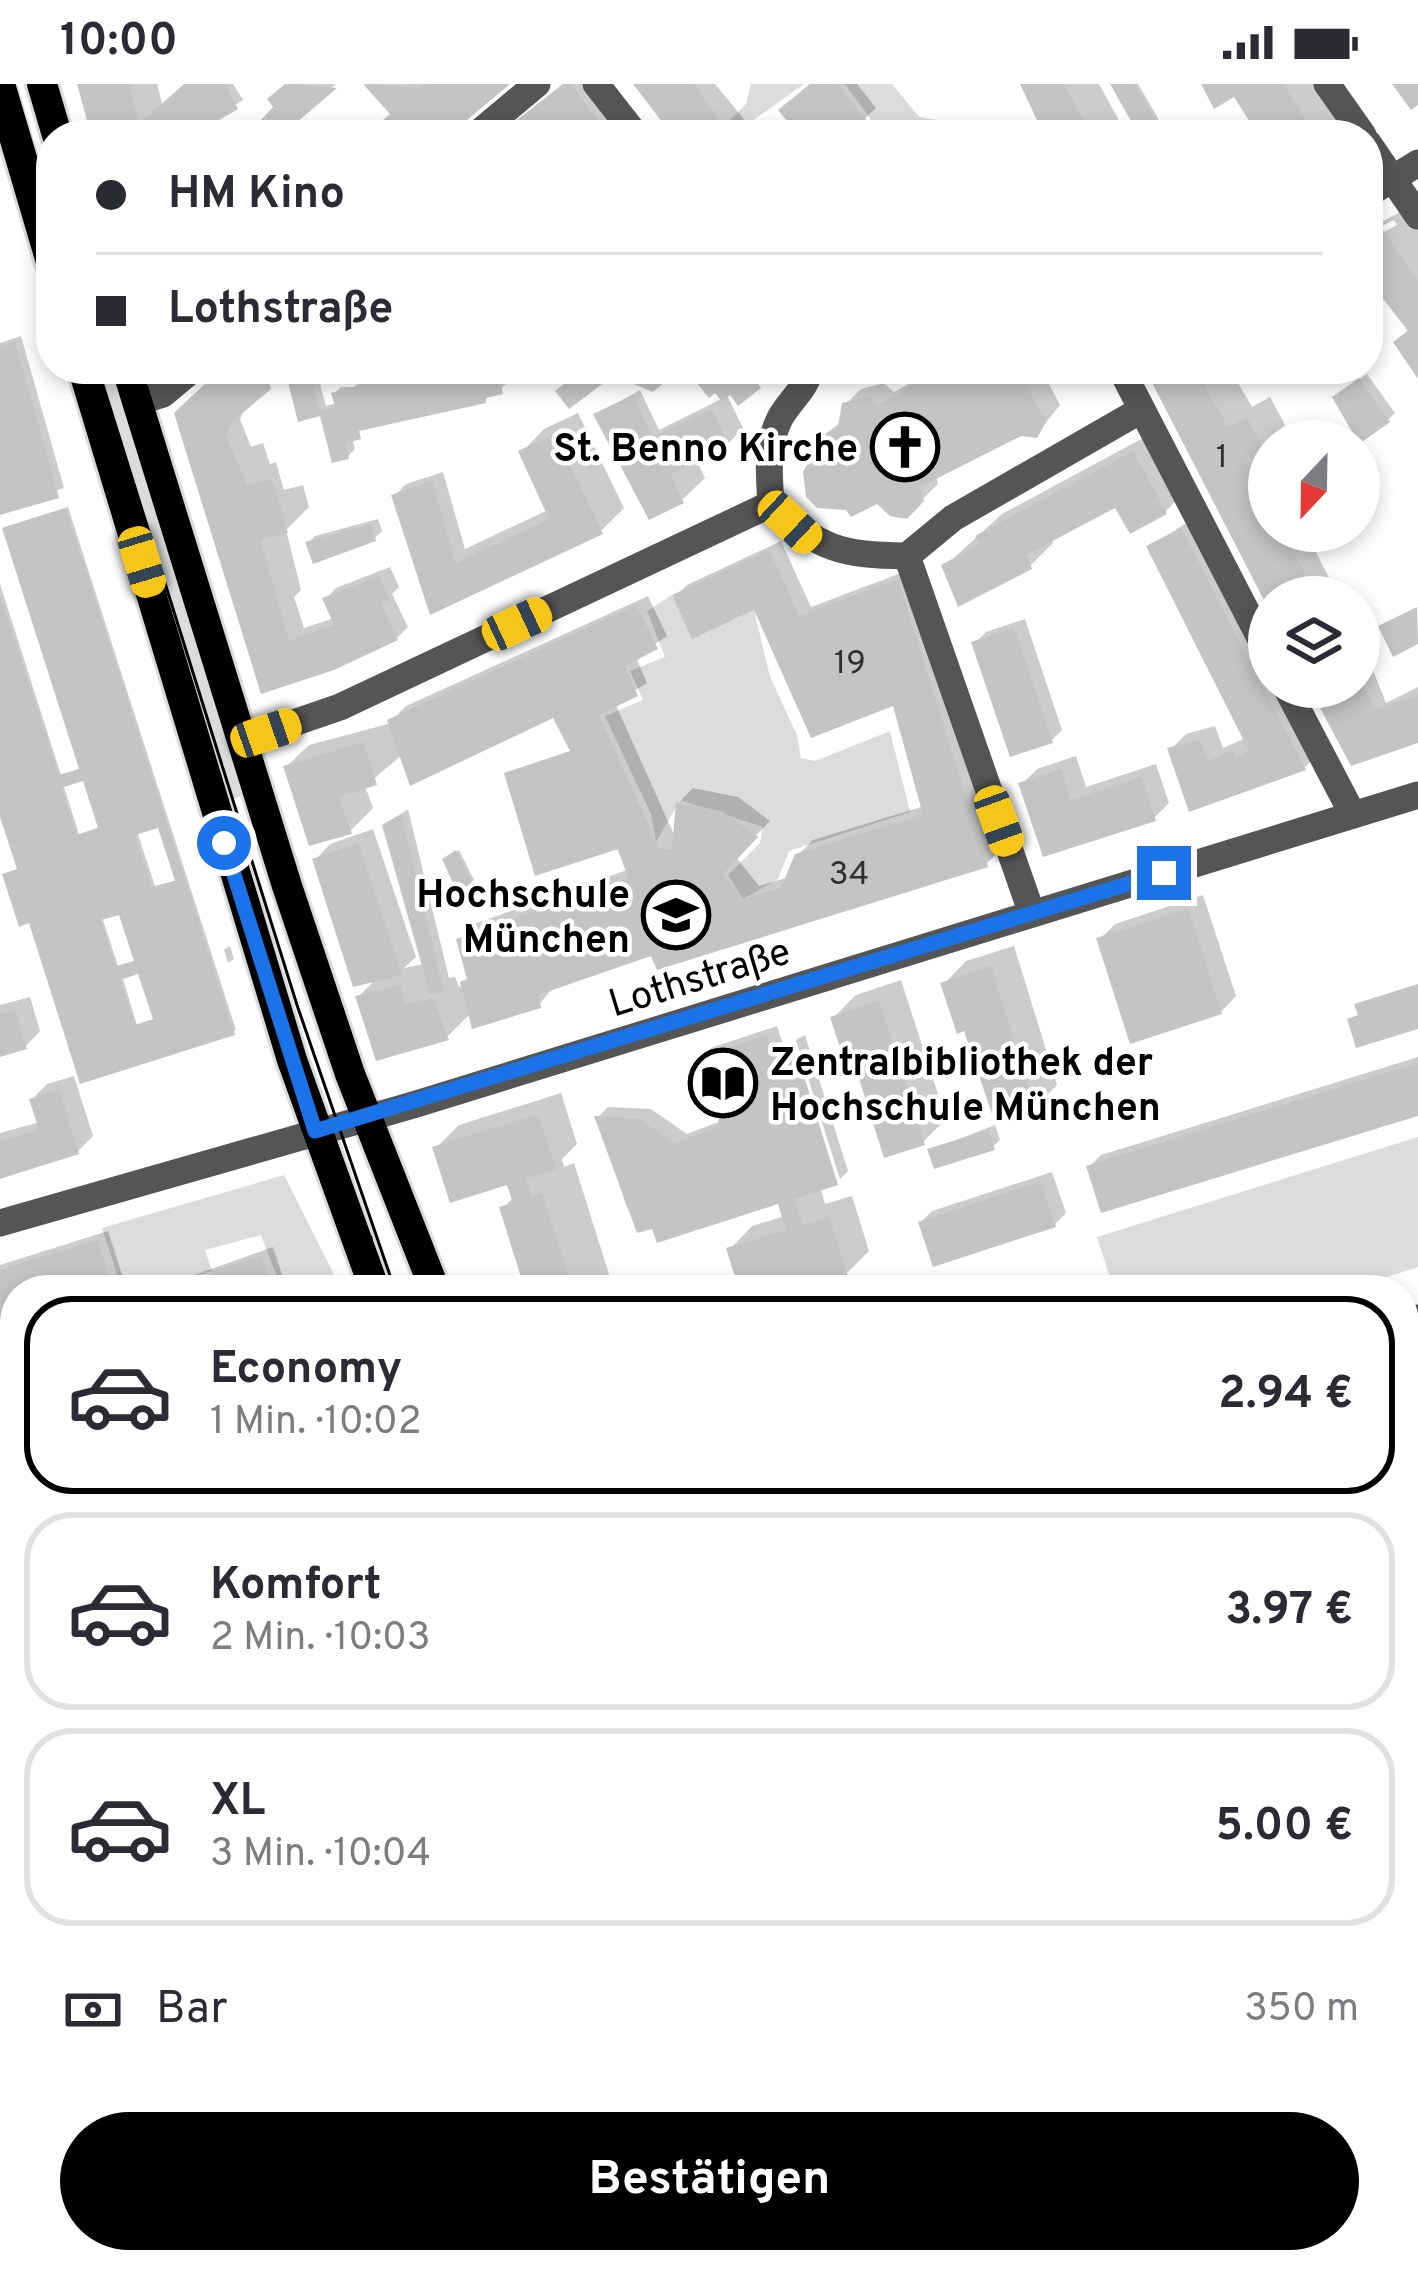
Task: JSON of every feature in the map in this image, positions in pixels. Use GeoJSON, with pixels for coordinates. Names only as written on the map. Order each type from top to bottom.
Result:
{"type":"FeatureCollection","features":[{"type":"Feature","properties":{"kind":"main road"},"geometry":{"type":"LineString","coordinates":[[42,84],[53,120]]}},
{"type":"Feature","properties":{"kind":"main road"},"geometry":{"type":"LineString","coordinates":[[0,88],[36,211]]}},
{"type":"Feature","properties":{"kind":"main road"},"geometry":{"type":"LineString","coordinates":[[88,384],[315,1131],[369,1275]]}},
{"type":"Feature","properties":{"kind":"main road"},"geometry":{"type":"LineString","coordinates":[[132,384],[286,886],[429,1275]]}},
{"type":"Feature","properties":{"kind":"street"},"geometry":{"type":"LineString","coordinates":[[494,120],[537,84]]}},
{"type":"Feature","properties":{"kind":"street"},"geometry":{"type":"LineString","coordinates":[[596,84],[624,120]]}},
{"type":"Feature","properties":{"kind":"street"},"geometry":{"type":"LineString","coordinates":[[1327,84],[1352,120]]}},
{"type":"Feature","properties":{"kind":"street"},"geometry":{"type":"LineString","coordinates":[[1383,186],[1418,163]]}},
{"type":"Feature","properties":{"kind":"street"},"geometry":{"type":"LineString","coordinates":[[1383,164],[1418,216]]}},
{"type":"Feature","properties":{"kind":"street"},"geometry":{"type":"LineString","coordinates":[[137,402],[163,394],[175,384]]}},
{"type":"Feature","properties":{"kind":"street"},"geometry":{"type":"LineString","coordinates":[[810,384],[781,416],[768,457],[771,504],[809,540],[850,555],[907,556],[952,518],[1071,443],[1141,410]]}},
{"type":"Feature","properties":{"kind":"street"},"geometry":{"type":"LineString","coordinates":[[1128,384],[1248,615]]}},
{"type":"Feature","properties":{"kind":"street"},"geometry":{"type":"LineString","coordinates":[[244,740],[340,707],[771,504]]}},
{"type":"Feature","properties":{"kind":"street"},"geometry":{"type":"LineString","coordinates":[[907,556],[1031,914]]}},
{"type":"Feature","properties":{"kind":"street"},"geometry":{"type":"LineString","coordinates":[[1297,708],[1353,814]]}},
{"type":"Feature","properties":{"kind":"street","name":"Lothstraße"},"geometry":{"type":"LineString","coordinates":[[0,1223],[368,1118],[1418,795]]}},
{"type":"Feature","properties":{"kind":"shaded area"},"geometry":{"type":"Polygon","coordinates":[[[751,84],[804,84],[754,120],[730,120],[746,104],[751,84]]]}},
{"type":"Feature","properties":{"kind":"shaded area"},"geometry":{"type":"Polygon","coordinates":[[[845,84],[892,84],[919,117],[937,120],[870,120],[845,84]]]}},
{"type":"Feature","properties":{"kind":"shaded area"},"geometry":{"type":"Polygon","coordinates":[[[99,384],[121,384],[249,793],[225,802],[99,384]]]}},
{"type":"Feature","properties":{"kind":"shaded area"},"geometry":{"type":"Polygon","coordinates":[[[672,595],[693,638],[754,610],[770,677],[797,735],[801,758],[815,761],[890,731],[910,812],[789,851],[778,879],[743,899],[728,875],[760,843],[763,827],[680,800],[656,842],[651,814],[605,716],[643,700],[630,671],[665,657],[647,611],[672,595]]]}},
{"type":"Feature","properties":{"kind":"shaded area"},"geometry":{"type":"Polygon","coordinates":[[[1418,1137],[1418,1267],[1393,1275],[1109,1275],[1097,1237],[1418,1137]]]}},
{"type":"Feature","properties":{"kind":"shaded area"},"geometry":{"type":"Polygon","coordinates":[[[284,1175],[334,1275],[276,1275],[261,1235],[205,1250],[212,1271],[198,1275],[117,1275],[102,1228],[284,1175]]]}},
{"type":"Feature","properties":{"kind":"building"},"geometry":{"type":"Polygon","coordinates":[[[77,84],[129,84],[138,120],[87,120],[77,84]]]}},
{"type":"Feature","properties":{"kind":"building"},"geometry":{"type":"Polygon","coordinates":[[[184,84],[225,84],[238,109],[219,120],[144,120],[184,84]]]}},
{"type":"Feature","properties":{"kind":"building"},"geometry":{"type":"Polygon","coordinates":[[[285,84],[337,88],[300,120],[261,120],[273,107],[267,99],[285,84]]]}},
{"type":"Feature","properties":{"kind":"building"},"geometry":{"type":"Polygon","coordinates":[[[363,84],[420,88],[425,84],[510,84],[467,120],[383,120],[390,114],[363,84]]]}},
{"type":"Feature","properties":{"kind":"building"},"geometry":{"type":"Polygon","coordinates":[[[563,84],[570,84],[598,120],[517,120],[563,84]]]}},
{"type":"Feature","properties":{"kind":"building"},"geometry":{"type":"Polygon","coordinates":[[[633,84],[694,84],[719,120],[661,120],[633,84]]]}},
{"type":"Feature","properties":{"kind":"building"},"geometry":{"type":"Polygon","coordinates":[[[810,84],[837,84],[866,120],[786,120],[778,110],[810,84]]]}},
{"type":"Feature","properties":{"kind":"building"},"geometry":{"type":"Polygon","coordinates":[[[1020,84],[1064,84],[1084,120],[1037,120],[1020,84]]]}},
{"type":"Feature","properties":{"kind":"building"},"geometry":{"type":"Polygon","coordinates":[[[1110,84],[1135,84],[1155,120],[1130,120],[1110,84]]]}},
{"type":"Feature","properties":{"kind":"building"},"geometry":{"type":"Polygon","coordinates":[[[1201,84],[1283,84],[1306,120],[1249,120],[1234,97],[1214,109],[1201,84]]]}},
{"type":"Feature","properties":{"kind":"building"},"geometry":{"type":"Polygon","coordinates":[[[1392,84],[1418,84],[1418,105],[1411,110],[1392,84]]]}},
{"type":"Feature","properties":{"kind":"building"},"geometry":{"type":"Polygon","coordinates":[[[1383,230],[1418,280],[1418,379],[1393,342],[1408,331],[1383,298],[1383,230]]]}},
{"type":"Feature","properties":{"kind":"building"},"geometry":{"type":"Polygon","coordinates":[[[15,341],[59,498],[0,515],[0,346],[15,341]]]}},
{"type":"Feature","properties":{"kind":"building"},"geometry":{"type":"Polygon","coordinates":[[[205,384],[270,384],[271,389],[233,421],[226,436],[247,485],[266,479],[274,483],[288,533],[261,540],[289,641],[334,625],[322,598],[379,576],[390,600],[381,603],[398,640],[334,670],[261,694],[174,413],[205,384]]]}},
{"type":"Feature","properties":{"kind":"building"},"geometry":{"type":"Polygon","coordinates":[[[288,384],[313,384],[319,411],[335,407],[331,393],[367,384],[501,384],[503,394],[486,398],[486,403],[359,431],[361,439],[346,443],[349,459],[332,463],[320,416],[298,422],[288,384]]]}},
{"type":"Feature","properties":{"kind":"building"},"geometry":{"type":"Polygon","coordinates":[[[564,384],[602,384],[569,409],[555,391],[564,384]]]}},
{"type":"Feature","properties":{"kind":"building"},"geometry":{"type":"Polygon","coordinates":[[[633,384],[663,384],[653,392],[633,384]]]}},
{"type":"Feature","properties":{"kind":"building"},"geometry":{"type":"Polygon","coordinates":[[[698,384],[758,384],[761,388],[738,406],[730,395],[722,402],[715,393],[709,398],[698,384]]]}},
{"type":"Feature","properties":{"kind":"building","name":"St. Benno Kirche"},"geometry":{"type":"Polygon","coordinates":[[[916,384],[1026,384],[1046,422],[1037,438],[1021,436],[920,487],[924,501],[907,519],[890,516],[877,504],[851,517],[846,510],[817,508],[806,497],[803,472],[814,451],[810,443],[838,426],[842,403],[868,397],[878,405],[916,384]]]}},
{"type":"Feature","properties":{"kind":"building"},"geometry":{"type":"Polygon","coordinates":[[[1153,384],[1204,384],[1228,427],[1247,417],[1248,552],[1293,552],[1306,576],[1252,576],[1153,384]]]}},
{"type":"Feature","properties":{"kind":"building"},"geometry":{"type":"Polygon","coordinates":[[[1350,384],[1363,384],[1390,422],[1380,429],[1380,420],[1345,420],[1332,397],[1350,384]]]}},
{"type":"Feature","properties":{"kind":"building"},"geometry":{"type":"Polygon","coordinates":[[[633,395],[655,442],[659,434],[712,409],[729,446],[670,474],[684,503],[649,520],[593,414],[633,395]]]}},
{"type":"Feature","properties":{"kind":"building"},"geometry":{"type":"Polygon","coordinates":[[[555,434],[603,534],[430,615],[391,495],[432,481],[456,563],[549,519],[518,451],[555,434]]]}},
{"type":"Feature","properties":{"kind":"building"},"geometry":{"type":"Polygon","coordinates":[[[1133,451],[1167,514],[1130,534],[1115,508],[1026,555],[1032,569],[958,607],[941,565],[980,544],[975,536],[1133,451]]]}},
{"type":"Feature","properties":{"kind":"building"},"geometry":{"type":"Polygon","coordinates":[[[66,508],[235,1035],[80,1084],[29,923],[19,927],[2,874],[17,869],[0,817],[0,596],[59,775],[79,769],[2,528],[66,508]],[[83,781],[61,788],[77,835],[98,828],[83,781]],[[158,828],[135,835],[152,887],[175,881],[158,828]],[[119,915],[101,920],[116,966],[134,961],[119,915]],[[138,974],[120,980],[135,1025],[153,1019],[138,974]]]}},
{"type":"Feature","properties":{"kind":"building"},"geometry":{"type":"Polygon","coordinates":[[[371,524],[376,541],[313,564],[305,542],[371,524]]]}},
{"type":"Feature","properties":{"kind":"building"},"geometry":{"type":"Polygon","coordinates":[[[1181,528],[1248,658],[1248,708],[1274,708],[1306,770],[1189,812],[1167,748],[1199,740],[1208,761],[1233,750],[1236,757],[1249,751],[1146,546],[1181,528]]]}},
{"type":"Feature","properties":{"kind":"building"},"geometry":{"type":"Polygon","coordinates":[[[769,550],[799,616],[898,579],[988,867],[657,970],[651,956],[538,995],[541,1008],[472,1029],[460,982],[467,979],[456,939],[628,878],[618,849],[535,876],[504,773],[570,751],[553,718],[410,786],[387,720],[636,605],[658,649],[625,666],[638,696],[599,715],[659,849],[672,849],[676,802],[722,811],[758,837],[723,874],[743,899],[781,888],[795,854],[923,815],[893,706],[811,738],[754,610],[692,639],[672,595],[769,550]]]}},
{"type":"Feature","properties":{"kind":"building"},"geometry":{"type":"Polygon","coordinates":[[[1417,607],[1418,644],[1393,657],[1380,625],[1417,607]]]}},
{"type":"Feature","properties":{"kind":"building"},"geometry":{"type":"Polygon","coordinates":[[[1014,628],[1053,743],[1010,757],[971,642],[1014,628]]]}},
{"type":"Feature","properties":{"kind":"building"},"geometry":{"type":"Polygon","coordinates":[[[1418,695],[1418,743],[1351,766],[1320,708],[1375,709],[1418,695]]]}},
{"type":"Feature","properties":{"kind":"building"},"geometry":{"type":"Polygon","coordinates":[[[364,742],[377,785],[339,797],[352,834],[309,846],[283,766],[364,742]]]}},
{"type":"Feature","properties":{"kind":"building"},"geometry":{"type":"Polygon","coordinates":[[[1061,769],[1071,800],[1141,777],[1156,821],[1043,857],[1018,783],[1061,769]]]}},
{"type":"Feature","properties":{"kind":"building"},"geometry":{"type":"Polygon","coordinates":[[[401,814],[444,992],[430,994],[382,825],[401,814]]]}},
{"type":"Feature","properties":{"kind":"building"},"geometry":{"type":"Polygon","coordinates":[[[358,843],[402,975],[353,987],[312,859],[358,843]]]}},
{"type":"Feature","properties":{"kind":"building"},"geometry":{"type":"Polygon","coordinates":[[[456,850],[473,885],[457,892],[442,859],[456,850]]]}},
{"type":"Feature","properties":{"kind":"building"},"geometry":{"type":"Polygon","coordinates":[[[1188,908],[1222,1014],[1130,1044],[1096,938],[1188,908]]]}},
{"type":"Feature","properties":{"kind":"building"},"geometry":{"type":"Polygon","coordinates":[[[991,966],[1036,1111],[995,1123],[964,1031],[957,1034],[940,983],[991,966]]]}},
{"type":"Feature","properties":{"kind":"building"},"geometry":{"type":"Polygon","coordinates":[[[1418,984],[1418,1029],[1356,1048],[1347,1019],[1358,1015],[1354,1004],[1418,984]]]}},
{"type":"Feature","properties":{"kind":"building"},"geometry":{"type":"Polygon","coordinates":[[[400,985],[405,1004],[433,998],[449,1040],[376,1061],[355,996],[400,985]]]}},
{"type":"Feature","properties":{"kind":"building"},"geometry":{"type":"Polygon","coordinates":[[[879,1001],[925,1145],[884,1158],[856,1069],[848,1072],[830,1017],[879,1001]]]}},
{"type":"Feature","properties":{"kind":"building"},"geometry":{"type":"Polygon","coordinates":[[[15,1010],[27,1049],[0,1057],[0,1014],[15,1010]]]}},
{"type":"Feature","properties":{"kind":"building"},"geometry":{"type":"Polygon","coordinates":[[[766,1035],[773,1055],[794,1044],[838,1185],[795,1199],[803,1225],[829,1217],[847,1275],[734,1275],[726,1248],[786,1230],[778,1204],[657,1243],[652,1229],[637,1233],[594,1116],[639,1119],[674,1143],[716,1128],[722,1111],[697,1059],[766,1035]]]}},
{"type":"Feature","properties":{"kind":"building"},"geometry":{"type":"Polygon","coordinates":[[[1418,1063],[1418,1116],[1101,1213],[1086,1166],[1418,1063]]]}},
{"type":"Feature","properties":{"kind":"building"},"geometry":{"type":"Polygon","coordinates":[[[59,1089],[79,1154],[0,1179],[0,1142],[39,1130],[29,1099],[59,1089]]]}},
{"type":"Feature","properties":{"kind":"building"},"geometry":{"type":"Polygon","coordinates":[[[538,1114],[556,1169],[526,1179],[532,1197],[542,1193],[568,1275],[520,1275],[499,1207],[513,1203],[507,1185],[450,1203],[432,1147],[538,1114]]]}},
{"type":"Feature","properties":{"kind":"building"},"geometry":{"type":"Polygon","coordinates":[[[988,1130],[995,1150],[934,1169],[927,1149],[988,1130]]]}},
{"type":"Feature","properties":{"kind":"building"},"geometry":{"type":"Polygon","coordinates":[[[1041,1181],[1056,1227],[933,1267],[918,1222],[1041,1181]]]}},
{"type":"Feature","properties":{"kind":"building"},"geometry":{"type":"Polygon","coordinates":[[[97,1240],[108,1275],[0,1275],[0,1270],[97,1240]]]}},
{"type":"Feature","properties":{"kind":"building"},"geometry":{"type":"Polygon","coordinates":[[[262,1256],[268,1275],[213,1275],[212,1271],[262,1256]]]}},
{"type":"Feature","properties":{"kind":"tram line"},"geometry":{"type":"LineString","coordinates":[[14,84],[36,158]]}},
{"type":"Feature","properties":{"kind":"tram line"},"geometry":{"type":"LineString","coordinates":[[103,384],[297,1005],[390,1275]]}},
{"type":"Feature","properties":{"kind":"tram line"},"geometry":{"type":"LineString","coordinates":[[366,1275],[371,1237]]}},
{"type":"Feature","properties":{"kind":"place","name":"St. Benno Kirche"},"geometry":{"type":"Point","coordinates":[905,447]}},
{"type":"Feature","properties":{"kind":"place","name":"Hochschule München"},"geometry":{"type":"Point","coordinates":[676,915]}},
{"type":"Feature","properties":{"kind":"place","name":"Zentralbibliothek der Hochschule München"},"geometry":{"type":"Point","coordinates":[723,1083]}},
{"type":"Feature","properties":{"kind":"route"},"geometry":{"type":"LineString","coordinates":[[224,843],[315,1131],[413,1105],[1164,873]]}}]}
